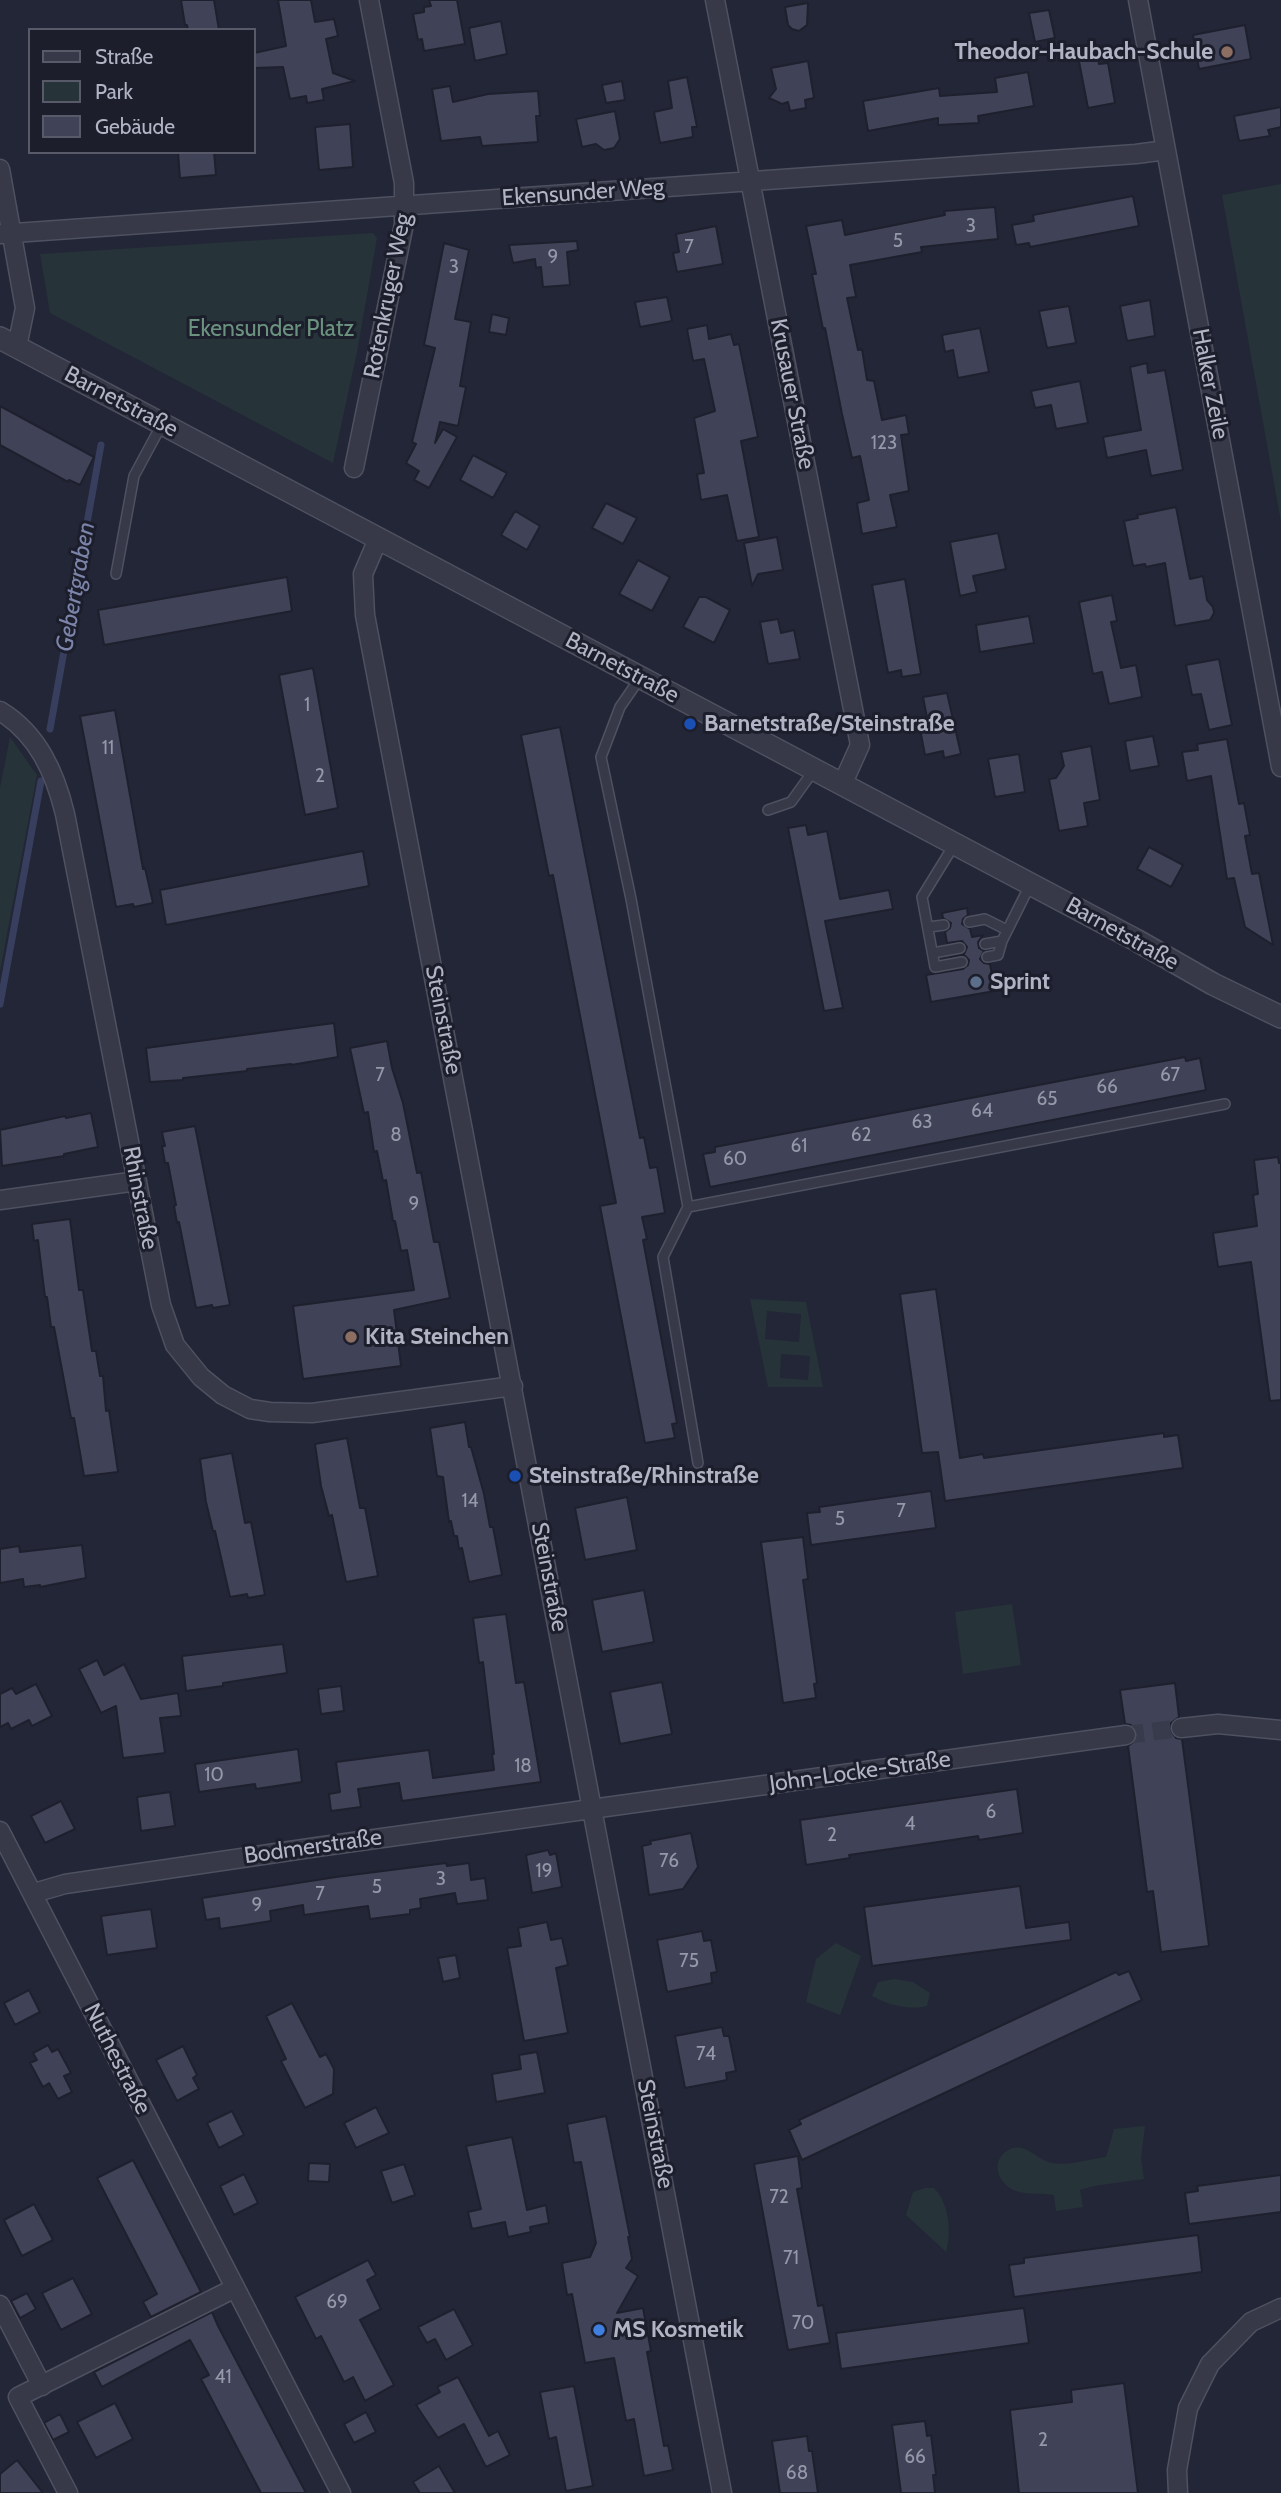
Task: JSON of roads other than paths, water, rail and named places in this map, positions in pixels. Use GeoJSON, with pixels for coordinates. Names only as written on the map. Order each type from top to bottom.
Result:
{"type":"FeatureCollection","features":[{"type":"Feature","properties":{"kind":"street","name":"Rotenkruger Weg"},"geometry":{"type":"LineString","coordinates":[[354,468],[405,205],[404,183],[369,0]]}},
{"type":"Feature","properties":{"kind":"street","name":"Krusauer Straße"},"geometry":{"type":"LineString","coordinates":[[715,0],[860,746],[842,785]]}},
{"type":"Feature","properties":{"kind":"street","name":"Halker Zeile"},"geometry":{"type":"LineString","coordinates":[[1138,0],[1281,767]]}},
{"type":"Feature","properties":{"kind":"street","name":"Ekensunder Weg"},"geometry":{"type":"LineString","coordinates":[[6,233],[1166,150]]}},
{"type":"Feature","properties":{"kind":"street"},"geometry":{"type":"LineString","coordinates":[[0,169],[6,233],[25,308],[9,342]]}},
{"type":"Feature","properties":{"kind":"street","name":"Barnetstraße"},"geometry":{"type":"LineString","coordinates":[[9,342],[1213,984],[1281,1017]]}},
{"type":"Feature","properties":{"kind":"street","name":"Steinstraße"},"geometry":{"type":"LineString","coordinates":[[378,538],[363,574],[365,615],[722,2493]]}},
{"type":"Feature","properties":{"kind":"street","name":"Rhinstraße"},"geometry":{"type":"LineString","coordinates":[[0,711],[30,736],[48,762],[58,786],[166,1325],[175,1345],[201,1377],[223,1395],[250,1409],[293,1414],[513,1386]]}},
{"type":"Feature","properties":{"kind":"street"},"geometry":{"type":"LineString","coordinates":[[0,1200],[137,1181]]}},
{"type":"Feature","properties":{"kind":"street"},"geometry":{"type":"LineString","coordinates":[[1181,1728],[1218,1724],[1281,1730]]}},
{"type":"Feature","properties":{"kind":"street","name":"John-Locke-Straße"},"geometry":{"type":"LineString","coordinates":[[594,1809],[1126,1735]]}},
{"type":"Feature","properties":{"kind":"street","name":"Bodmerstraße"},"geometry":{"type":"LineString","coordinates":[[34,1892],[65,1884],[154,1870],[594,1809]]}},
{"type":"Feature","properties":{"kind":"street","name":"Nuthestraße"},"geometry":{"type":"LineString","coordinates":[[0,1831],[34,1892],[341,2493]]}},
{"type":"Feature","properties":{"kind":"street"},"geometry":{"type":"LineString","coordinates":[[68,2493],[18,2397],[235,2288]]}},
{"type":"Feature","properties":{"kind":"street"},"geometry":{"type":"LineString","coordinates":[[0,2305],[42,2386]]}},
{"type":"Feature","properties":{"kind":"street"},"geometry":{"type":"LineString","coordinates":[[1178,2493],[1177,2470],[1188,2408],[1210,2364],[1251,2322],[1281,2308]]}},
{"type":"Feature","properties":{"kind":"lane"},"geometry":{"type":"LineString","coordinates":[[116,574],[134,476],[162,424]]}},
{"type":"Feature","properties":{"kind":"lane"},"geometry":{"type":"LineString","coordinates":[[640,678],[620,707],[601,757],[631,899],[688,1207],[663,1257],[698,1462]]}},
{"type":"Feature","properties":{"kind":"lane"},"geometry":{"type":"LineString","coordinates":[[768,810],[792,802],[814,770]]}},
{"type":"Feature","properties":{"kind":"lane"},"geometry":{"type":"LineString","coordinates":[[954,845],[922,897],[936,967],[962,962]]}},
{"type":"Feature","properties":{"kind":"lane"},"geometry":{"type":"LineString","coordinates":[[987,957],[998,955],[1007,930],[1030,885]]}},
{"type":"Feature","properties":{"kind":"lane"},"geometry":{"type":"LineString","coordinates":[[969,922],[985,919],[1007,930]]}},
{"type":"Feature","properties":{"kind":"lane"},"geometry":{"type":"LineString","coordinates":[[929,927],[944,925]]}},
{"type":"Feature","properties":{"kind":"lane"},"geometry":{"type":"LineString","coordinates":[[985,944],[1002,941]]}},
{"type":"Feature","properties":{"kind":"lane"},"geometry":{"type":"LineString","coordinates":[[933,953],[960,948]]}},
{"type":"Feature","properties":{"kind":"lane"},"geometry":{"type":"LineString","coordinates":[[688,1207],[1225,1104]]}},
{"type":"Feature","properties":{"kind":"waterway","name":"Gebertgraben"},"geometry":{"type":"LineString","coordinates":[[50,729],[101,445]]}},
{"type":"Feature","properties":{"kind":"waterway","name":"Gebertgraben"},"geometry":{"type":"LineString","coordinates":[[0,1004],[41,781]]}},
{"type":"Feature","properties":{"kind":"tunnel"},"geometry":{"type":"LineString","coordinates":[[1126,1735],[1181,1728]]}},
{"type":"Feature","properties":{"kind":"place","name":"Theodor-Haubach-Schule"},"geometry":{"type":"Point","coordinates":[1227,52]}},
{"type":"Feature","properties":{"kind":"place","name":"Barnetstraße/Steinstraße"},"geometry":{"type":"Point","coordinates":[690,724]}},
{"type":"Feature","properties":{"kind":"place","name":"Sprint"},"geometry":{"type":"Point","coordinates":[976,982]}},
{"type":"Feature","properties":{"kind":"place","name":"Kita Steinchen"},"geometry":{"type":"Point","coordinates":[351,1337]}},
{"type":"Feature","properties":{"kind":"place","name":"Steinstraße/Rhinstraße"},"geometry":{"type":"Point","coordinates":[515,1476]}},
{"type":"Feature","properties":{"kind":"place","name":"MS Kosmetik"},"geometry":{"type":"Point","coordinates":[599,2330]}},
{"type":"Feature","properties":{"kind":"park label","name":"Ekensunder Platz"},"geometry":{"type":"Point","coordinates":[271,329]}}]}
